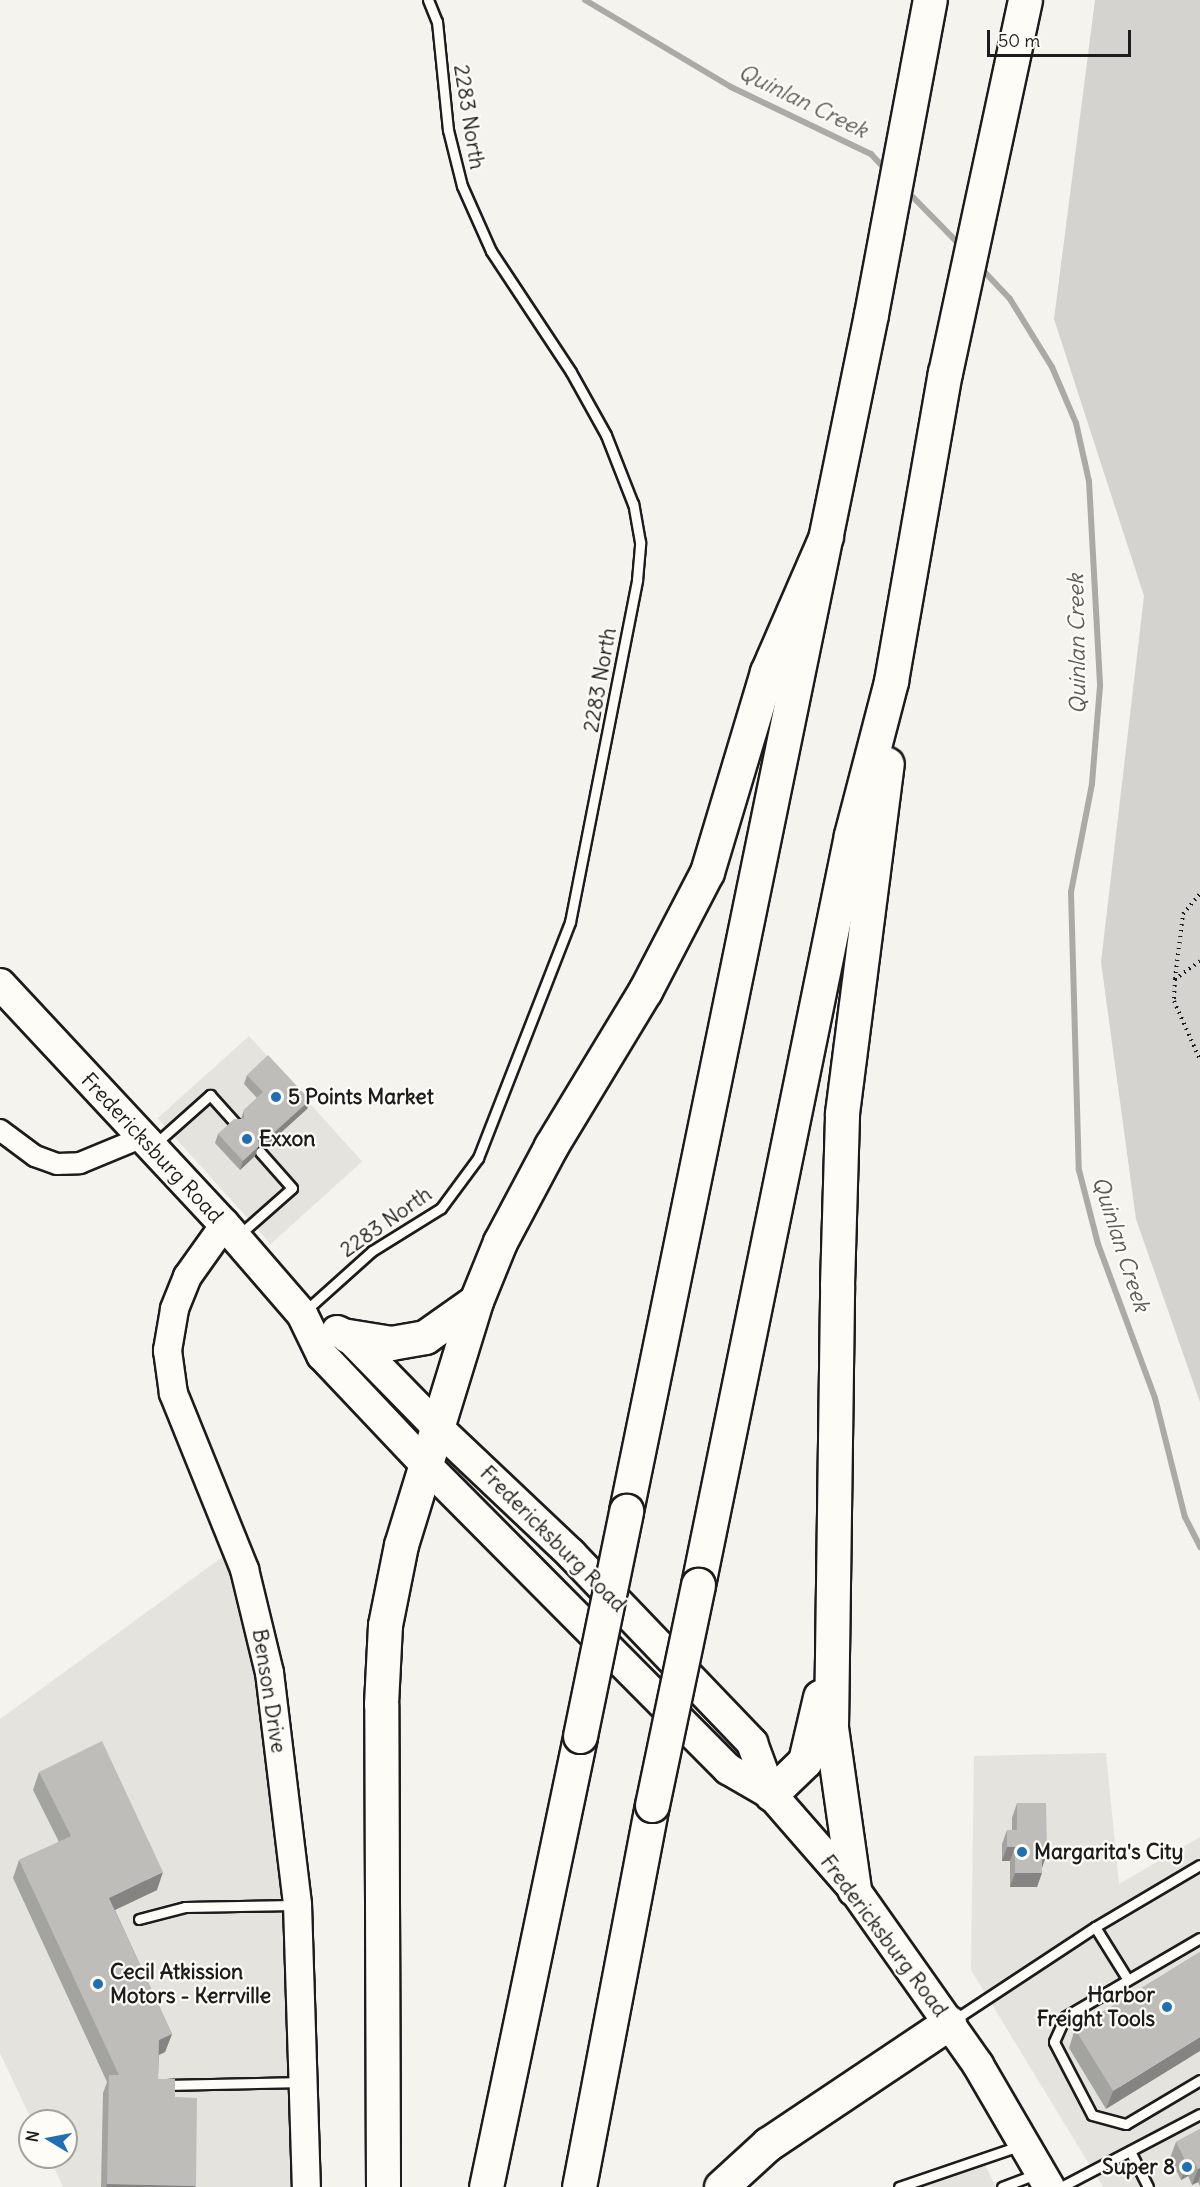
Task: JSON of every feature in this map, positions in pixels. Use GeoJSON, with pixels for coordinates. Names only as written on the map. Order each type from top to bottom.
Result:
{"type":"FeatureCollection","features":[{"type":"Feature","properties":{"kind":"highway"},"geometry":{"type":"LineString","coordinates":[[486,2187],[826,536],[871,314],[930,0]]}},
{"type":"Feature","properties":{"kind":"highway"},"geometry":{"type":"LineString","coordinates":[[579,2187],[652,1805],[851,835],[891,681],[945,373],[1025,0]]}},
{"type":"Feature","properties":{"kind":"highway"},"geometry":{"type":"LineString","coordinates":[[383,2187],[382,1657],[392,1586],[476,1301],[500,1242],[551,1146],[645,991],[707,872],[767,672],[826,536]]}},
{"type":"Feature","properties":{"kind":"highway"},"geometry":{"type":"LineString","coordinates":[[854,1888],[831,1726],[830,1651],[842,1113],[886,777],[891,681]]}},
{"type":"Feature","properties":{"kind":"highway"},"geometry":{"type":"LineString","coordinates":[[348,1336],[391,1343],[425,1337],[476,1301]]}},
{"type":"Feature","properties":{"kind":"highway"},"geometry":{"type":"LineString","coordinates":[[771,1794],[805,1761],[830,1651]]}},
{"type":"Feature","properties":{"kind":"highway"},"geometry":{"type":"LineString","coordinates":[[721,2187],[768,2144],[949,2023]]}},
{"type":"Feature","properties":{"kind":"main road","name":"Fredericksburg Road"},"geometry":{"type":"LineString","coordinates":[[0,984],[230,1231],[302,1314],[322,1355],[426,1465],[729,1769],[771,1794],[854,1888],[949,2023],[1050,2182]]}},
{"type":"Feature","properties":{"kind":"main road","name":"Fredericksburg Road"},"geometry":{"type":"LineString","coordinates":[[302,1314],[348,1336],[439,1429],[571,1554],[752,1743],[771,1794]]}},
{"type":"Feature","properties":{"kind":"street"},"geometry":{"type":"LineString","coordinates":[[0,1130],[36,1156],[57,1164],[80,1163],[147,1142]]}},
{"type":"Feature","properties":{"kind":"street","name":"Benson Drive"},"geometry":{"type":"LineString","coordinates":[[230,1231],[187,1276],[174,1310],[167,1350],[173,1393],[244,1569],[269,1671],[297,1904],[305,2082],[306,2187]]}},
{"type":"Feature","properties":{"kind":"lane","name":"2283 North"},"geometry":{"type":"LineString","coordinates":[[302,1314],[372,1251],[441,1208],[478,1158],[570,922],[637,580],[640,542],[633,504],[606,435],[572,372],[491,251],[462,186],[448,130],[436,22],[428,0]]}},
{"type":"Feature","properties":{"kind":"lane"},"geometry":{"type":"LineString","coordinates":[[147,1142],[210,1095],[236,1124]]}},
{"type":"Feature","properties":{"kind":"lane"},"geometry":{"type":"LineString","coordinates":[[230,1231],[292,1188],[260,1152]]}},
{"type":"Feature","properties":{"kind":"lane"},"geometry":{"type":"LineString","coordinates":[[949,2023],[1095,1927],[1200,1865]]}},
{"type":"Feature","properties":{"kind":"lane"},"geometry":{"type":"LineString","coordinates":[[139,1919],[185,1907],[297,1904]]}},
{"type":"Feature","properties":{"kind":"lane"},"geometry":{"type":"LineString","coordinates":[[1095,1927],[1128,1980]]}},
{"type":"Feature","properties":{"kind":"lane"},"geometry":{"type":"LineString","coordinates":[[1200,1938],[1065,2017],[1054,2042],[1092,2115],[1126,2124],[1200,2080]]}},
{"type":"Feature","properties":{"kind":"lane"},"geometry":{"type":"LineString","coordinates":[[170,2085],[305,2082]]}},
{"type":"Feature","properties":{"kind":"lane"},"geometry":{"type":"LineString","coordinates":[[1002,2187],[1050,2182],[1130,2151],[1200,2114]]}},
{"type":"Feature","properties":{"kind":"lane"},"geometry":{"type":"LineString","coordinates":[[899,2187],[1024,2144]]}},
{"type":"Feature","properties":{"kind":"lane"},"geometry":{"type":"LineString","coordinates":[[1130,2151],[1148,2187]]}},
{"type":"Feature","properties":{"kind":"path"},"geometry":{"type":"LineString","coordinates":[[1200,894],[1183,914],[1174,1001],[1200,1060]]}},
{"type":"Feature","properties":{"kind":"path"},"geometry":{"type":"LineString","coordinates":[[1175,979],[1200,961]]}},
{"type":"Feature","properties":{"kind":"shaded area"},"geometry":{"type":"Polygon","coordinates":[[[1095,0],[1200,0],[1200,1402],[1136,1219],[1101,962],[1144,596],[1054,319],[1095,0]]]}},
{"type":"Feature","properties":{"kind":"shaded area"},"geometry":{"type":"Polygon","coordinates":[[[249,1036],[362,1162],[271,1244],[158,1118],[249,1036]]]}},
{"type":"Feature","properties":{"kind":"shaded area"},"geometry":{"type":"Polygon","coordinates":[[[225,1555],[249,1625],[284,1855],[297,2187],[63,2187],[55,2169],[78,2169],[78,2109],[26,2109],[0,2053],[0,1719],[225,1555]]]}},
{"type":"Feature","properties":{"kind":"shaded area"},"geometry":{"type":"Polygon","coordinates":[[[1106,1753],[1119,1884],[1200,1837],[1200,2187],[1103,2187],[971,1970],[974,1756],[1106,1753]]]}},
{"type":"Feature","properties":{"kind":"shaded area"},"geometry":{"type":"Polygon","coordinates":[[[984,2163],[996,2187],[919,2187],[984,2163]]]}},
{"type":"Feature","properties":{"kind":"building"},"geometry":{"type":"Polygon","coordinates":[[[268,1055],[310,1100],[268,1138],[258,1138],[258,1147],[243,1161],[218,1134],[234,1119],[244,1119],[244,1110],[263,1092],[247,1075],[268,1055]]]}},
{"type":"Feature","properties":{"kind":"building","name":"Cecil Atkission Motors - Kerrville"},"geometry":{"type":"Polygon","coordinates":[[[102,1741],[163,1872],[109,1898],[172,2034],[159,2040],[158,2079],[175,2079],[175,2097],[197,2098],[196,2186],[107,2184],[109,2075],[119,2075],[19,1860],[71,1836],[39,1772],[102,1741]]]}},
{"type":"Feature","properties":{"kind":"building","name":"Margarita's City"},"geometry":{"type":"Polygon","coordinates":[[[1017,1803],[1046,1803],[1047,1853],[1042,1854],[1042,1873],[1015,1873],[1015,1847],[1007,1847],[1007,1830],[1017,1830],[1017,1803]]]}},
{"type":"Feature","properties":{"kind":"building","name":"Harbor Freight Tools"},"geometry":{"type":"Polygon","coordinates":[[[1200,1952],[1200,2037],[1113,2091],[1075,2029],[1200,1952]]]}},
{"type":"Feature","properties":{"kind":"building"},"geometry":{"type":"Polygon","coordinates":[[[1200,2129],[1200,2168],[1198,2169],[1193,2160],[1187,2164],[1176,2142],[1200,2129]]]}},
{"type":"Feature","properties":{"kind":"waterway","name":"Quinlan Creek"},"geometry":{"type":"LineString","coordinates":[[585,0],[731,87],[871,154],[886,170]]}},
{"type":"Feature","properties":{"kind":"waterway","name":"Quinlan Creek"},"geometry":{"type":"LineString","coordinates":[[906,190],[962,247]]}},
{"type":"Feature","properties":{"kind":"waterway","name":"Quinlan Creek"},"geometry":{"type":"LineString","coordinates":[[979,266],[1010,299],[1052,367],[1076,423],[1089,481],[1100,686],[1092,784],[1071,892],[1079,1170],[1098,1244],[1155,1398],[1185,1517],[1200,1547]]}},
{"type":"Feature","properties":{"kind":"place","name":"5 Points Market"},"geometry":{"type":"Point","coordinates":[276,1097]}},
{"type":"Feature","properties":{"kind":"place","name":"Exxon"},"geometry":{"type":"Point","coordinates":[247,1139]}},
{"type":"Feature","properties":{"kind":"place","name":"Margarita's City"},"geometry":{"type":"Point","coordinates":[1022,1852]}},
{"type":"Feature","properties":{"kind":"place","name":"Cecil Atkission Motors - Kerrville"},"geometry":{"type":"Point","coordinates":[98,1984]}},
{"type":"Feature","properties":{"kind":"place","name":"Harbor Freight Tools"},"geometry":{"type":"Point","coordinates":[1167,2007]}},
{"type":"Feature","properties":{"kind":"place","name":"Super 8"},"geometry":{"type":"Point","coordinates":[1187,2167]}}]}
